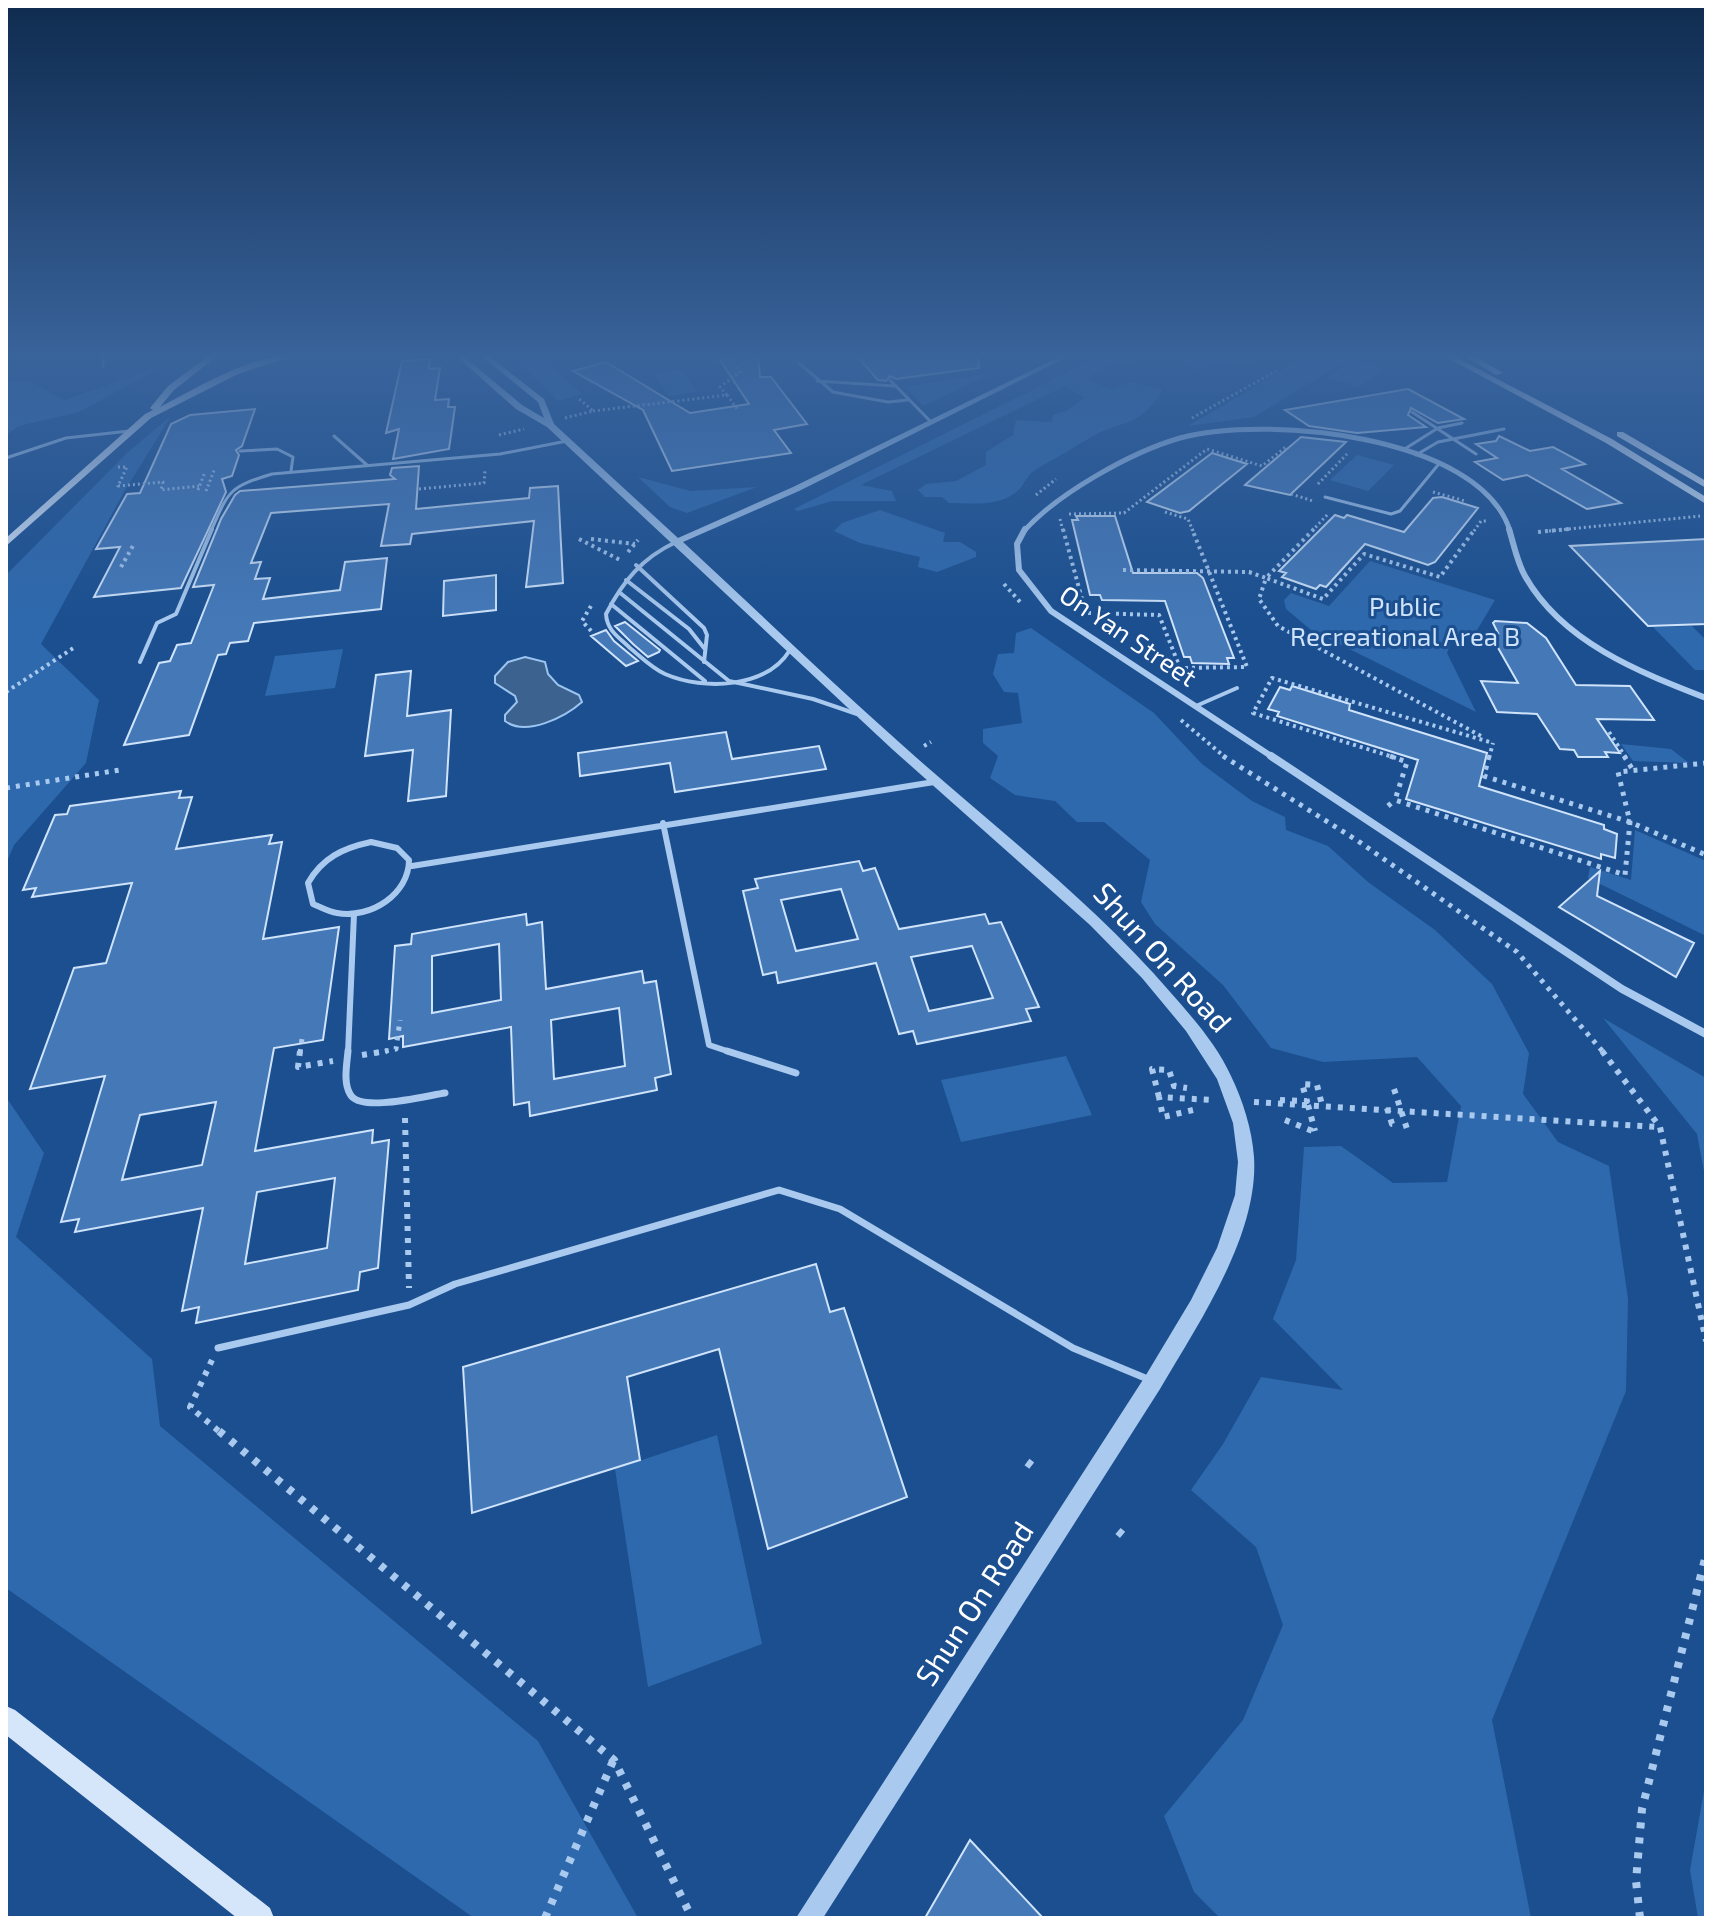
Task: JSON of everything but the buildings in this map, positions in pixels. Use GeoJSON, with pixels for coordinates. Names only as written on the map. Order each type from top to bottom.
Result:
{"type":"FeatureCollection","features":[{"type":"Feature","properties":{"kind":"main road"},"geometry":{"type":"LineString","coordinates":[[6,543],[115,444]]}},
{"type":"Feature","properties":{"kind":"main road"},"geometry":{"type":"LineString","coordinates":[[1614,444],[1706,501]]}},
{"type":"Feature","properties":{"kind":"main road"},"geometry":{"type":"LineString","coordinates":[[1636,444],[1706,485]]}},
{"type":"Feature","properties":{"kind":"main road"},"geometry":{"type":"LineString","coordinates":[[6,1719],[260,1918]]}},
{"type":"Feature","properties":{"kind":"street","name":"Shun On Road"},"geometry":{"type":"LineString","coordinates":[[570,444],[934,782],[1119,946],[1202,1041],[1228,1081],[1240,1119],[1246,1168],[1234,1226],[1203,1297],[1153,1382],[809,1918]]}},
{"type":"Feature","properties":{"kind":"street"},"geometry":{"type":"LineString","coordinates":[[676,542],[796,489],[887,444]]}},
{"type":"Feature","properties":{"kind":"street","name":"On Yan Street"},"geometry":{"type":"LineString","coordinates":[[1173,444],[1129,461],[1051,506],[1023,531],[1016,546],[1015,561],[1022,578],[1039,600],[1622,989],[1706,1034]]}},
{"type":"Feature","properties":{"kind":"street","name":"On Yan Street"},"geometry":{"type":"LineString","coordinates":[[1378,444],[1403,450],[1438,465],[1492,498],[1507,521],[1523,573],[1538,596],[1566,624],[1630,665],[1706,698]]}},
{"type":"Feature","properties":{"kind":"lane"},"geometry":{"type":"LineString","coordinates":[[6,458],[50,444]]}},
{"type":"Feature","properties":{"kind":"lane"},"geometry":{"type":"LineString","coordinates":[[343,444],[367,465]]}},
{"type":"Feature","properties":{"kind":"lane"},"geometry":{"type":"LineString","coordinates":[[140,662],[157,623],[176,614],[229,492],[252,478],[291,471],[500,454],[553,444]]}},
{"type":"Feature","properties":{"kind":"lane"},"geometry":{"type":"LineString","coordinates":[[1403,450],[1413,444]]}},
{"type":"Feature","properties":{"kind":"lane"},"geometry":{"type":"LineString","coordinates":[[1416,455],[1434,444]]}},
{"type":"Feature","properties":{"kind":"lane"},"geometry":{"type":"LineString","coordinates":[[1458,444],[1476,454]]}},
{"type":"Feature","properties":{"kind":"lane"},"geometry":{"type":"LineString","coordinates":[[240,451],[285,451],[293,457],[291,471]]}},
{"type":"Feature","properties":{"kind":"lane"},"geometry":{"type":"LineString","coordinates":[[1325,497],[1377,513],[1400,511],[1438,465]]}},
{"type":"Feature","properties":{"kind":"lane"},"geometry":{"type":"LineString","coordinates":[[676,542],[651,553],[636,565],[606,614],[609,630],[657,670],[686,680],[729,681],[813,699],[864,716]]}},
{"type":"Feature","properties":{"kind":"lane"},"geometry":{"type":"LineString","coordinates":[[636,565],[698,619],[707,635],[704,662]]}},
{"type":"Feature","properties":{"kind":"lane"},"geometry":{"type":"LineString","coordinates":[[626,580],[689,629],[704,648]]}},
{"type":"Feature","properties":{"kind":"lane"},"geometry":{"type":"LineString","coordinates":[[619,592],[729,681]]}},
{"type":"Feature","properties":{"kind":"lane"},"geometry":{"type":"LineString","coordinates":[[611,604],[705,681]]}},
{"type":"Feature","properties":{"kind":"lane"},"geometry":{"type":"LineString","coordinates":[[729,681],[773,670],[783,663],[790,650]]}},
{"type":"Feature","properties":{"kind":"lane"},"geometry":{"type":"LineString","coordinates":[[1196,706],[1237,688]]}},
{"type":"Feature","properties":{"kind":"lane"},"geometry":{"type":"LineString","coordinates":[[412,866],[663,823],[934,782]]}},
{"type":"Feature","properties":{"kind":"lane"},"geometry":{"type":"LineString","coordinates":[[663,823],[709,1045],[796,1073]]}},
{"type":"Feature","properties":{"kind":"lane"},"geometry":{"type":"LineString","coordinates":[[387,843],[408,855],[412,866],[410,878],[389,901],[354,914],[323,911],[313,904],[308,883],[324,860],[354,845],[387,843]]}},
{"type":"Feature","properties":{"kind":"lane"},"geometry":{"type":"LineString","coordinates":[[354,914],[348,973],[346,1085],[351,1098],[363,1105],[445,1093]]}},
{"type":"Feature","properties":{"kind":"lane"},"geometry":{"type":"LineString","coordinates":[[218,1348],[409,1305],[455,1284],[779,1190],[840,1209],[1073,1348],[1153,1382]]}},
{"type":"Feature","properties":{"kind":"path"},"geometry":{"type":"LineString","coordinates":[[1165,512],[1188,519],[1247,667],[1180,668],[1159,615],[1087,616],[1060,519],[1069,513],[1124,513],[1207,449],[1262,466],[1289,444]]}},
{"type":"Feature","properties":{"kind":"path"},"geometry":{"type":"LineString","coordinates":[[1304,498],[1356,444]]}},
{"type":"Feature","properties":{"kind":"path"},"geometry":{"type":"LineString","coordinates":[[111,467],[127,467],[118,486],[163,482],[161,490],[198,488],[205,472]]}},
{"type":"Feature","properties":{"kind":"path"},"geometry":{"type":"LineString","coordinates":[[206,491],[215,468]]}},
{"type":"Feature","properties":{"kind":"path"},"geometry":{"type":"LineString","coordinates":[[1339,501],[1266,578],[1259,599],[1278,626],[1493,743]]}},
{"type":"Feature","properties":{"kind":"path"},"geometry":{"type":"LineString","coordinates":[[1538,532],[1704,515]]}},
{"type":"Feature","properties":{"kind":"path"},"geometry":{"type":"LineString","coordinates":[[1123,570],[1249,572],[1323,599],[1364,554],[1440,577],[1481,521],[1490,521]]}},
{"type":"Feature","properties":{"kind":"path"},"geometry":{"type":"LineString","coordinates":[[579,539],[618,560]]}},
{"type":"Feature","properties":{"kind":"path"},"geometry":{"type":"LineString","coordinates":[[591,539],[635,544]]}},
{"type":"Feature","properties":{"kind":"path"},"geometry":{"type":"LineString","coordinates":[[121,567],[134,544]]}},
{"type":"Feature","properties":{"kind":"path"},"geometry":{"type":"LineString","coordinates":[[6,692],[75,647]]}},
{"type":"Feature","properties":{"kind":"path"},"geometry":{"type":"LineString","coordinates":[[1243,719],[1253,713],[1272,678],[1493,743]]}},
{"type":"Feature","properties":{"kind":"path"},"geometry":{"type":"LineString","coordinates":[[1253,713],[1407,762],[1395,800],[1388,806]]}},
{"type":"Feature","properties":{"kind":"path"},"geometry":{"type":"LineString","coordinates":[[1609,732],[1633,770]]}},
{"type":"Feature","properties":{"kind":"path"},"geometry":{"type":"LineString","coordinates":[[924,746],[931,742]]}},
{"type":"Feature","properties":{"kind":"path"},"geometry":{"type":"LineString","coordinates":[[1493,743],[1484,776],[1630,822],[1706,855]]}},
{"type":"Feature","properties":{"kind":"path"},"geometry":{"type":"LineString","coordinates":[[1395,800],[1625,875],[1630,822],[1618,772],[1706,763]]}},
{"type":"Feature","properties":{"kind":"path"},"geometry":{"type":"LineString","coordinates":[[6,788],[120,770]]}},
{"type":"Feature","properties":{"kind":"path"},"geometry":{"type":"LineString","coordinates":[[1517,952],[1610,1060],[1660,1127],[1706,1341]]}},
{"type":"Feature","properties":{"kind":"path"},"geometry":{"type":"LineString","coordinates":[[1187,1088],[1174,1086],[1169,1070],[1152,1069],[1163,1117],[1193,1110]]}},
{"type":"Feature","properties":{"kind":"path"},"geometry":{"type":"LineString","coordinates":[[1285,1120],[1315,1132],[1302,1084],[1317,1085],[1322,1105]]}},
{"type":"Feature","properties":{"kind":"path"},"geometry":{"type":"LineString","coordinates":[[1394,1089],[1408,1132]]}},
{"type":"Feature","properties":{"kind":"path"},"geometry":{"type":"LineString","coordinates":[[1159,1097],[1219,1100]]}},
{"type":"Feature","properties":{"kind":"path"},"geometry":{"type":"LineString","coordinates":[[1280,1100],[1660,1127]]}},
{"type":"Feature","properties":{"kind":"path"},"geometry":{"type":"LineString","coordinates":[[404,1101],[409,1305]]}},
{"type":"Feature","properties":{"kind":"path"},"geometry":{"type":"LineString","coordinates":[[1248,1102],[1307,1103]]}},
{"type":"Feature","properties":{"kind":"path"},"geometry":{"type":"LineString","coordinates":[[1387,1108],[1392,1124],[1399,1124]]}},
{"type":"Feature","properties":{"kind":"path"},"geometry":{"type":"LineString","coordinates":[[218,1348],[190,1407],[614,1760],[692,1918]]}},
{"type":"Feature","properties":{"kind":"path"},"geometry":{"type":"LineString","coordinates":[[1027,1462],[1036,1469]]}},
{"type":"Feature","properties":{"kind":"path"},"geometry":{"type":"LineString","coordinates":[[1640,1918],[1635,1889],[1638,1837],[1648,1783],[1706,1555]]}},
{"type":"Feature","properties":{"kind":"path"},"geometry":{"type":"LineString","coordinates":[[545,1918],[614,1760]]}},
{"type":"Feature","properties":{"kind":"green space"},"geometry":{"type":"Polygon","coordinates":[[[138,444],[154,444],[41,644],[99,700],[86,763],[14,845],[6,864],[6,575],[138,444]]]}},
{"type":"Feature","properties":{"kind":"green space"},"geometry":{"type":"Polygon","coordinates":[[[924,444],[946,444],[861,485],[892,491],[896,501],[832,501],[798,511],[794,509],[924,444]]]}},
{"type":"Feature","properties":{"kind":"green space"},"geometry":{"type":"Polygon","coordinates":[[[999,444],[1081,444],[1035,470],[1018,491],[1000,500],[949,503],[942,497],[925,497],[918,490],[926,484],[956,481],[986,465],[986,452],[999,444]]]}},
{"type":"Feature","properties":{"kind":"green space"},"geometry":{"type":"Polygon","coordinates":[[[1357,455],[1394,465],[1368,491],[1330,480],[1357,455]]]}},
{"type":"Feature","properties":{"kind":"green space"},"geometry":{"type":"Polygon","coordinates":[[[638,477],[691,491],[757,487],[687,513],[670,507],[638,477]]]}},
{"type":"Feature","properties":{"kind":"green space"},"geometry":{"type":"Polygon","coordinates":[[[880,510],[945,533],[943,542],[960,542],[976,552],[976,557],[937,572],[918,567],[920,557],[860,543],[834,531],[842,523],[880,510]]]}},
{"type":"Feature","properties":{"kind":"green space","name":"Public Recreational Area B"},"geometry":{"type":"Polygon","coordinates":[[[1370,561],[1495,600],[1476,632],[1452,639],[1447,653],[1476,712],[1311,630],[1286,609],[1284,600],[1291,593],[1329,606],[1370,561]]]}},
{"type":"Feature","properties":{"kind":"green space"},"geometry":{"type":"Polygon","coordinates":[[[1692,626],[1706,640],[1706,670],[1695,670],[1653,627],[1692,626]]]}},
{"type":"Feature","properties":{"kind":"green space"},"geometry":{"type":"Polygon","coordinates":[[[1031,628],[1154,713],[1202,764],[1252,801],[1285,817],[1286,830],[1328,846],[1368,882],[1435,930],[1492,984],[1529,1053],[1523,1094],[1558,1142],[1609,1166],[1628,1299],[1626,1391],[1492,1720],[1531,1918],[1220,1918],[1194,1892],[1164,1816],[1243,1720],[1283,1625],[1256,1547],[1191,1490],[1223,1444],[1261,1377],[1343,1390],[1273,1319],[1296,1260],[1304,1147],[1341,1146],[1393,1183],[1447,1182],[1461,1106],[1417,1057],[1323,1062],[1271,1048],[1223,985],[1155,924],[1141,902],[1150,860],[1104,822],[1077,822],[1055,801],[1015,795],[990,778],[998,756],[983,743],[983,729],[1022,723],[1018,693],[1004,692],[993,674],[998,654],[1014,653],[1016,633],[1031,628]]]}},
{"type":"Feature","properties":{"kind":"green space"},"geometry":{"type":"Polygon","coordinates":[[[343,649],[335,688],[265,696],[275,656],[343,649]]]}},
{"type":"Feature","properties":{"kind":"green space"},"geometry":{"type":"Polygon","coordinates":[[[1621,744],[1671,749],[1689,763],[1633,761],[1621,744]]]}},
{"type":"Feature","properties":{"kind":"green space"},"geometry":{"type":"Polygon","coordinates":[[[1635,830],[1706,861],[1706,936],[1588,878],[1590,867],[1631,880],[1635,830]]]}},
{"type":"Feature","properties":{"kind":"green space"},"geometry":{"type":"Polygon","coordinates":[[[1603,1018],[1706,1078],[1706,1182],[1697,1134],[1603,1018]]]}},
{"type":"Feature","properties":{"kind":"green space"},"geometry":{"type":"Polygon","coordinates":[[[1066,1056],[1092,1115],[961,1142],[941,1080],[1066,1056]]]}},
{"type":"Feature","properties":{"kind":"green space"},"geometry":{"type":"Polygon","coordinates":[[[6,1097],[44,1153],[16,1237],[152,1359],[160,1426],[538,1741],[638,1918],[474,1918],[6,1588],[6,1097]]]}},
{"type":"Feature","properties":{"kind":"green space"},"geometry":{"type":"Polygon","coordinates":[[[717,1435],[762,1644],[648,1687],[615,1469],[717,1435]]]}},
{"type":"Feature","properties":{"kind":"green space"},"geometry":{"type":"Polygon","coordinates":[[[1706,1780],[1706,1918],[1698,1918],[1690,1870],[1706,1780]]]}},
{"type":"Feature","properties":{"kind":"shaded area"},"geometry":{"type":"Polygon","coordinates":[[[525,657],[545,662],[548,674],[558,685],[579,695],[582,702],[556,719],[534,726],[524,727],[505,721],[505,715],[517,702],[515,696],[495,683],[495,676],[508,662],[525,657]]]}}]}
